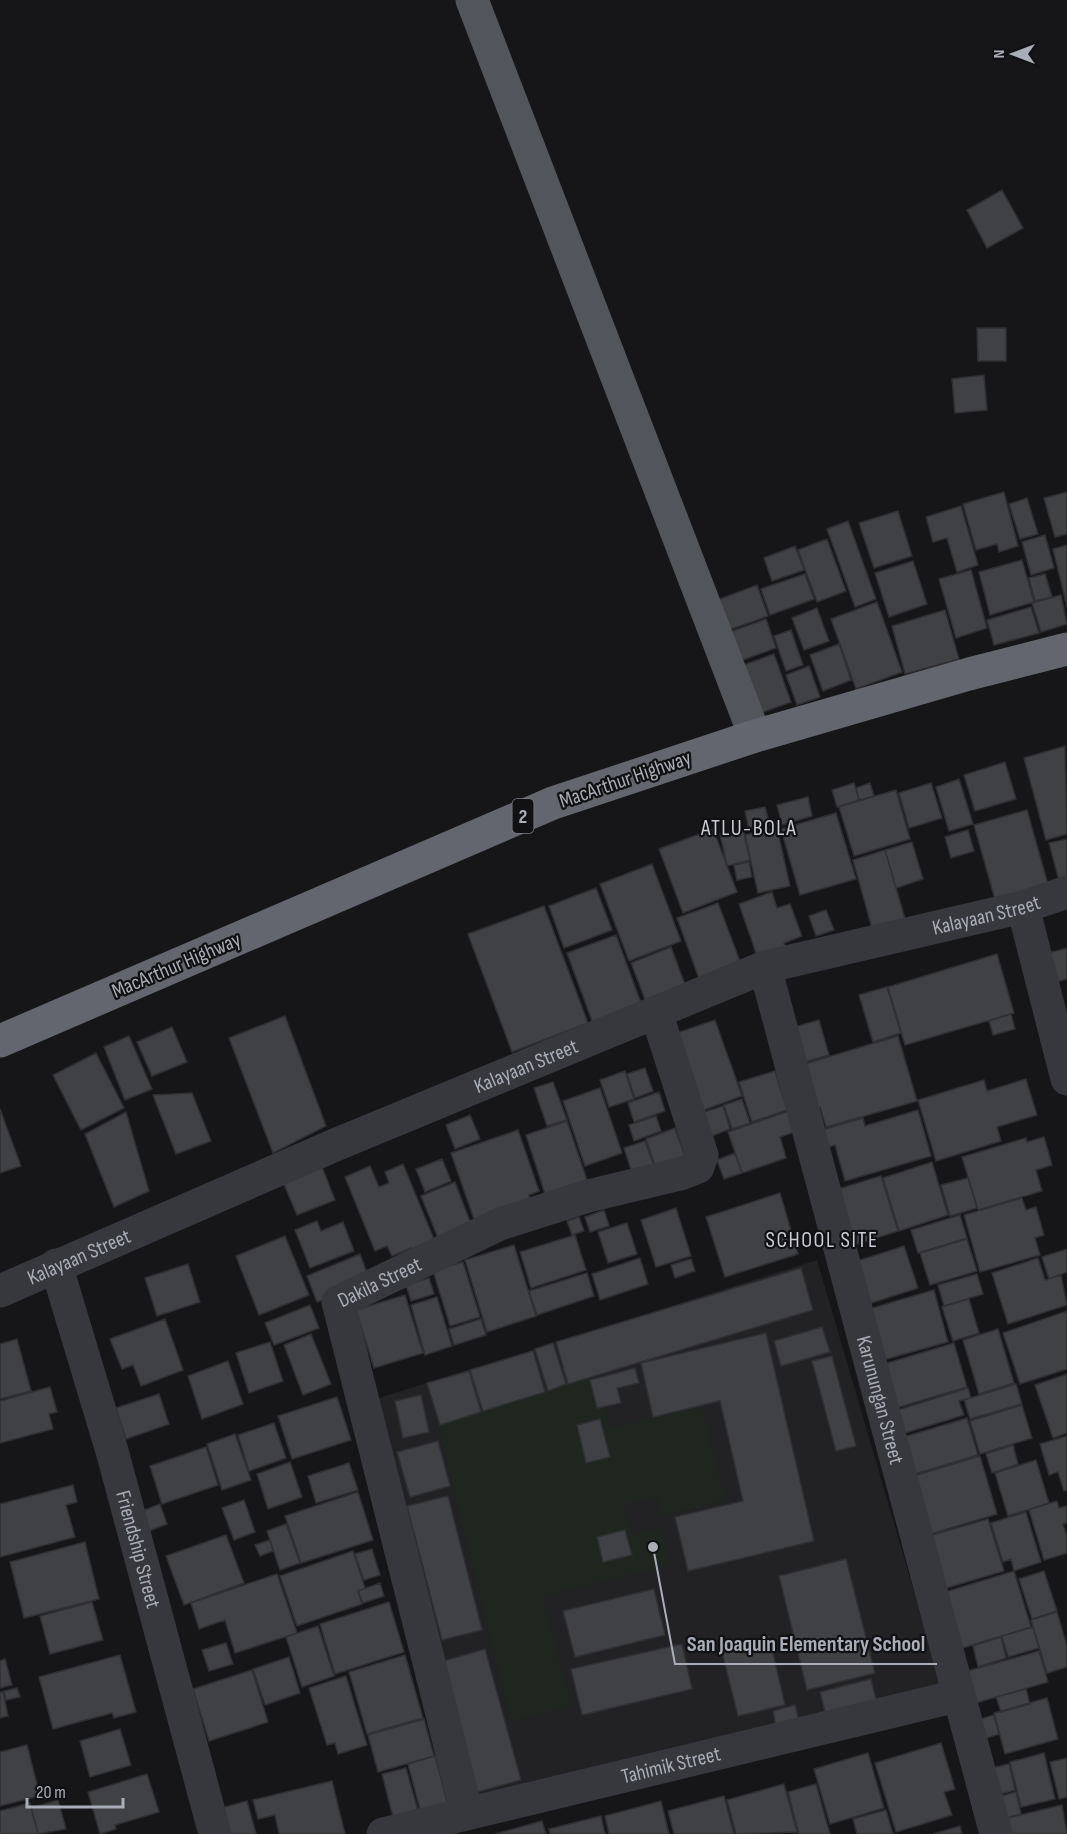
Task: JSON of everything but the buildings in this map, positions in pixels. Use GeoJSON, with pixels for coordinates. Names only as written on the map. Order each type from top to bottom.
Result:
{"type":"FeatureCollection","features":[{"type":"Feature","properties":{"kind":"highway","name":"MacArthur Highway"},"geometry":{"type":"LineString","coordinates":[[0,1041],[553,803],[755,736],[969,674],[1067,649]]}},
{"type":"Feature","properties":{"kind":"main road"},"geometry":{"type":"LineString","coordinates":[[472,0],[755,736]]}},
{"type":"Feature","properties":{"kind":"street","name":"Kalayaan Street"},"geometry":{"type":"LineString","coordinates":[[0,1291],[335,1145],[765,967],[1023,907],[1067,892]]}},
{"type":"Feature","properties":{"kind":"street"},"geometry":{"type":"LineString","coordinates":[[1023,907],[1067,1079]]}},
{"type":"Feature","properties":{"kind":"street","name":"Karunungan Street"},"geometry":{"type":"LineString","coordinates":[[765,967],[957,1696],[996,1834]]}},
{"type":"Feature","properties":{"kind":"street","name":"Dakila Street"},"geometry":{"type":"LineString","coordinates":[[467,1813],[338,1302],[500,1224],[588,1196],[680,1174],[698,1167],[702,1155],[656,1012]]}},
{"type":"Feature","properties":{"kind":"street","name":"Friendship Street"},"geometry":{"type":"LineString","coordinates":[[56,1265],[111,1451],[215,1834]]}},
{"type":"Feature","properties":{"kind":"street","name":"Tahimik Street"},"geometry":{"type":"LineString","coordinates":[[383,1834],[957,1696]]}},
{"type":"Feature","properties":{"kind":"shaded area"},"geometry":{"type":"Polygon","coordinates":[[[817,1260],[942,1687],[477,1804],[376,1399],[817,1260]]]}},
{"type":"Feature","properties":{"kind":"shaded area"},"geometry":{"type":"Polygon","coordinates":[[[591,1358],[610,1428],[702,1407],[725,1500],[662,1516],[656,1496],[623,1505],[631,1536],[662,1528],[670,1565],[542,1596],[571,1705],[511,1722],[433,1404],[591,1358]]]}},
{"type":"Feature","properties":{"kind":"place","name":"San Joaquin Elementary School"},"geometry":{"type":"Point","coordinates":[653,1547]}},
{"type":"Feature","properties":{"kind":"district","name":"ATLU-BOLA"},"geometry":{"type":"Point","coordinates":[749,827]}},
{"type":"Feature","properties":{"kind":"district","name":"SCHOOL SITE"},"geometry":{"type":"Point","coordinates":[822,1239]}}]}
